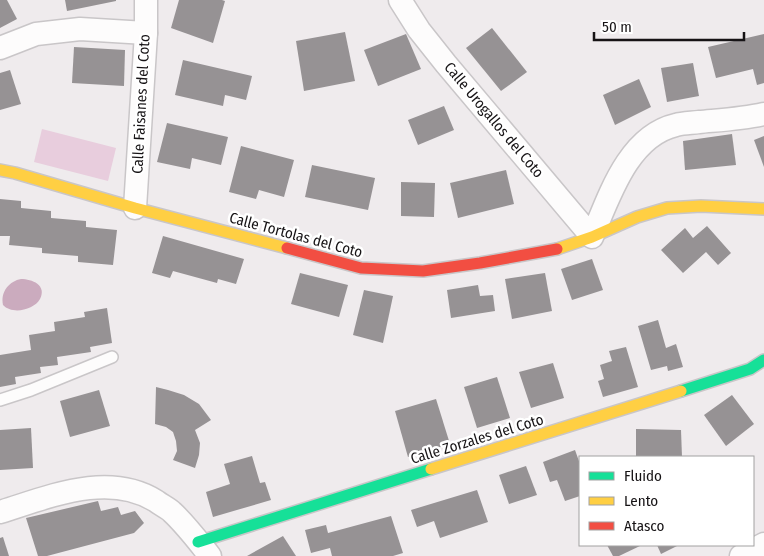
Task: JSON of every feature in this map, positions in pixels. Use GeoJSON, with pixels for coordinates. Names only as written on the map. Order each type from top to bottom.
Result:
{"type":"FeatureCollection","features":[{"type":"Feature","properties":{"kind":"street","name":"Calle Faisanes del Coto"},"geometry":{"type":"LineString","coordinates":[[135,208],[146,33],[146,0]]}},
{"type":"Feature","properties":{"kind":"street","name":"Calle Urogallos del Coto"},"geometry":{"type":"LineString","coordinates":[[400,0],[419,30],[446,64],[592,237]]}},
{"type":"Feature","properties":{"kind":"street"},"geometry":{"type":"LineString","coordinates":[[0,48],[36,34],[80,29],[146,33]]}},
{"type":"Feature","properties":{"kind":"street"},"geometry":{"type":"LineString","coordinates":[[592,237],[617,178],[639,147],[656,133],[676,125],[764,114]]}},
{"type":"Feature","properties":{"kind":"street","name":"Calle Tortolas del Coto"},"geometry":{"type":"LineString","coordinates":[[0,170],[361,268],[422,271],[555,250],[592,237],[637,217],[667,208],[701,206],[764,209]]}},
{"type":"Feature","properties":{"kind":"street","name":"Calle Zorzales del Coto"},"geometry":{"type":"LineString","coordinates":[[204,549],[750,370],[764,360]]}},
{"type":"Feature","properties":{"kind":"street"},"geometry":{"type":"LineString","coordinates":[[0,512],[58,494],[93,487],[113,487],[135,491],[171,511],[204,549]]}},
{"type":"Feature","properties":{"kind":"street"},"geometry":{"type":"LineString","coordinates":[[741,556],[764,544]]}},
{"type":"Feature","properties":{"kind":"lane"},"geometry":{"type":"LineString","coordinates":[[0,400],[31,390],[112,357]]}},
{"type":"Feature","properties":{"kind":"shaded area"},"geometry":{"type":"Polygon","coordinates":[[[42,129],[116,148],[108,181],[34,162],[42,129]]]}},
{"type":"Feature","properties":{"kind":"shaded area"},"geometry":{"type":"Polygon","coordinates":[[[21,279],[30,280],[37,284],[42,290],[42,294],[33,306],[23,310],[12,310],[3,305],[4,291],[10,284],[21,279]]]}},
{"type":"Feature","properties":{"kind":"building"},"geometry":{"type":"Polygon","coordinates":[[[0,0],[7,0],[17,19],[0,28],[0,0]]]}},
{"type":"Feature","properties":{"kind":"building"},"geometry":{"type":"Polygon","coordinates":[[[65,0],[116,0],[116,1],[67,11],[65,0]]]}},
{"type":"Feature","properties":{"kind":"building"},"geometry":{"type":"Polygon","coordinates":[[[179,0],[225,1],[213,43],[171,28],[179,0]]]}},
{"type":"Feature","properties":{"kind":"building"},"geometry":{"type":"Polygon","coordinates":[[[492,28],[527,72],[501,91],[466,48],[492,28]]]}},
{"type":"Feature","properties":{"kind":"building"},"geometry":{"type":"Polygon","coordinates":[[[345,32],[355,81],[304,91],[296,41],[345,32]]]}},
{"type":"Feature","properties":{"kind":"building"},"geometry":{"type":"Polygon","coordinates":[[[406,34],[421,69],[378,86],[364,50],[406,34]]]}},
{"type":"Feature","properties":{"kind":"building"},"geometry":{"type":"Polygon","coordinates":[[[764,34],[764,83],[757,85],[753,69],[716,78],[708,47],[764,34]]]}},
{"type":"Feature","properties":{"kind":"building"},"geometry":{"type":"Polygon","coordinates":[[[74,47],[125,50],[124,86],[72,83],[74,47]]]}},
{"type":"Feature","properties":{"kind":"building"},"geometry":{"type":"Polygon","coordinates":[[[183,60],[252,76],[246,100],[225,95],[223,106],[175,95],[183,60]]]}},
{"type":"Feature","properties":{"kind":"building"},"geometry":{"type":"Polygon","coordinates":[[[693,63],[699,96],[667,102],[661,68],[693,63]]]}},
{"type":"Feature","properties":{"kind":"building"},"geometry":{"type":"Polygon","coordinates":[[[10,70],[21,104],[0,110],[0,73],[10,70]]]}},
{"type":"Feature","properties":{"kind":"building"},"geometry":{"type":"Polygon","coordinates":[[[639,79],[651,107],[615,125],[603,95],[639,79]]]}},
{"type":"Feature","properties":{"kind":"building"},"geometry":{"type":"Polygon","coordinates":[[[444,106],[454,130],[418,145],[408,120],[444,106]]]}},
{"type":"Feature","properties":{"kind":"building"},"geometry":{"type":"Polygon","coordinates":[[[167,123],[228,137],[221,165],[192,158],[190,169],[157,162],[167,123]]]}},
{"type":"Feature","properties":{"kind":"building"},"geometry":{"type":"Polygon","coordinates":[[[732,134],[736,165],[685,170],[683,141],[732,134]]]}},
{"type":"Feature","properties":{"kind":"building"},"geometry":{"type":"Polygon","coordinates":[[[764,136],[764,167],[754,140],[764,136]]]}},
{"type":"Feature","properties":{"kind":"building"},"geometry":{"type":"Polygon","coordinates":[[[241,146],[294,160],[284,197],[259,190],[256,199],[229,192],[241,146]]]}},
{"type":"Feature","properties":{"kind":"building"},"geometry":{"type":"Polygon","coordinates":[[[312,165],[375,178],[368,210],[305,197],[312,165]]]}},
{"type":"Feature","properties":{"kind":"building"},"geometry":{"type":"Polygon","coordinates":[[[506,170],[514,204],[458,218],[450,183],[506,170]]]}},
{"type":"Feature","properties":{"kind":"building"},"geometry":{"type":"Polygon","coordinates":[[[401,182],[435,183],[434,217],[401,216],[401,182]]]}},
{"type":"Feature","properties":{"kind":"building"},"geometry":{"type":"Polygon","coordinates":[[[0,199],[21,201],[21,208],[51,211],[51,218],[86,221],[86,227],[117,230],[113,265],[78,262],[78,256],[42,253],[42,248],[9,245],[10,236],[0,236],[0,199]]]}},
{"type":"Feature","properties":{"kind":"building"},"geometry":{"type":"Polygon","coordinates":[[[707,226],[731,253],[718,265],[706,252],[683,273],[661,250],[685,228],[693,238],[707,226]]]}},
{"type":"Feature","properties":{"kind":"building"},"geometry":{"type":"Polygon","coordinates":[[[163,236],[244,259],[236,284],[218,279],[217,283],[173,271],[170,278],[152,273],[163,236]]]}},
{"type":"Feature","properties":{"kind":"building"},"geometry":{"type":"Polygon","coordinates":[[[592,259],[603,290],[572,300],[561,269],[592,259]]]}},
{"type":"Feature","properties":{"kind":"building"},"geometry":{"type":"Polygon","coordinates":[[[300,273],[348,285],[339,317],[291,304],[300,273]]]}},
{"type":"Feature","properties":{"kind":"building"},"geometry":{"type":"Polygon","coordinates":[[[545,273],[552,311],[512,319],[505,279],[545,273]]]}},
{"type":"Feature","properties":{"kind":"building"},"geometry":{"type":"Polygon","coordinates":[[[478,285],[480,296],[493,295],[495,311],[451,318],[447,290],[478,285]]]}},
{"type":"Feature","properties":{"kind":"building"},"geometry":{"type":"Polygon","coordinates":[[[364,290],[393,296],[383,343],[353,335],[364,290]]]}},
{"type":"Feature","properties":{"kind":"building"},"geometry":{"type":"Polygon","coordinates":[[[107,308],[112,343],[90,347],[91,352],[57,357],[58,365],[40,367],[41,373],[15,377],[16,384],[0,387],[0,355],[31,350],[29,335],[55,331],[54,322],[85,317],[84,312],[107,308]]]}},
{"type":"Feature","properties":{"kind":"building"},"geometry":{"type":"Polygon","coordinates":[[[658,320],[666,348],[676,344],[683,367],[668,371],[667,366],[651,370],[638,326],[658,320]]]}},
{"type":"Feature","properties":{"kind":"building"},"geometry":{"type":"Polygon","coordinates":[[[626,347],[638,387],[603,397],[598,381],[604,379],[600,365],[612,361],[609,351],[626,347]]]}},
{"type":"Feature","properties":{"kind":"building"},"geometry":{"type":"Polygon","coordinates":[[[553,363],[564,398],[531,408],[519,372],[553,363]]]}},
{"type":"Feature","properties":{"kind":"building"},"geometry":{"type":"Polygon","coordinates":[[[497,377],[510,418],[477,428],[464,387],[497,377]]]}},
{"type":"Feature","properties":{"kind":"building"},"geometry":{"type":"Polygon","coordinates":[[[156,387],[184,395],[199,404],[211,420],[195,430],[200,443],[195,468],[173,460],[177,451],[173,432],[166,427],[155,424],[156,387]]]}},
{"type":"Feature","properties":{"kind":"building"},"geometry":{"type":"Polygon","coordinates":[[[99,390],[110,426],[70,437],[60,401],[99,390]]]}},
{"type":"Feature","properties":{"kind":"building"},"geometry":{"type":"Polygon","coordinates":[[[732,395],[754,424],[726,446],[704,415],[732,395]]]}},
{"type":"Feature","properties":{"kind":"building"},"geometry":{"type":"Polygon","coordinates":[[[436,399],[450,444],[408,457],[395,411],[436,399]]]}},
{"type":"Feature","properties":{"kind":"building"},"geometry":{"type":"Polygon","coordinates":[[[31,428],[33,468],[0,470],[0,430],[31,428]]]}},
{"type":"Feature","properties":{"kind":"building"},"geometry":{"type":"Polygon","coordinates":[[[636,429],[681,430],[682,456],[636,456],[636,429]]]}},
{"type":"Feature","properties":{"kind":"building"},"geometry":{"type":"Polygon","coordinates":[[[575,450],[579,461],[579,496],[565,501],[557,480],[550,482],[543,462],[575,450]]]}},
{"type":"Feature","properties":{"kind":"building"},"geometry":{"type":"Polygon","coordinates":[[[252,456],[260,483],[265,482],[271,500],[213,517],[206,492],[230,484],[224,464],[252,456]]]}},
{"type":"Feature","properties":{"kind":"building"},"geometry":{"type":"Polygon","coordinates":[[[526,466],[537,495],[509,504],[499,475],[526,466]]]}},
{"type":"Feature","properties":{"kind":"building"},"geometry":{"type":"Polygon","coordinates":[[[477,490],[488,522],[440,538],[434,521],[417,527],[411,510],[477,490]]]}},
{"type":"Feature","properties":{"kind":"building"},"geometry":{"type":"Polygon","coordinates":[[[98,501],[101,511],[118,507],[121,515],[135,511],[144,523],[134,533],[47,556],[38,556],[26,518],[98,501]]]}},
{"type":"Feature","properties":{"kind":"building"},"geometry":{"type":"Polygon","coordinates":[[[391,516],[403,553],[393,556],[332,556],[330,548],[311,553],[305,530],[326,525],[328,533],[391,516]]]}},
{"type":"Feature","properties":{"kind":"building"},"geometry":{"type":"Polygon","coordinates":[[[283,536],[296,556],[247,556],[283,536]]]}},
{"type":"Feature","properties":{"kind":"building"},"geometry":{"type":"Polygon","coordinates":[[[3,537],[9,556],[0,556],[0,538],[3,537]]]}},
{"type":"Feature","properties":{"kind":"building"},"geometry":{"type":"Polygon","coordinates":[[[608,546],[640,546],[619,556],[613,556],[608,546]]]}},
{"type":"Feature","properties":{"kind":"building"},"geometry":{"type":"Polygon","coordinates":[[[657,546],[677,546],[661,554],[657,546]]]}},
{"type":"Feature","properties":{"kind":"traffic: fast"},"geometry":{"type":"LineString","coordinates":[[681,391],[750,369],[764,360]]}},
{"type":"Feature","properties":{"kind":"traffic: fast"},"geometry":{"type":"LineString","coordinates":[[198,542],[431,469]]}},
{"type":"Feature","properties":{"kind":"traffic: slow"},"geometry":{"type":"LineString","coordinates":[[0,170],[287,248]]}},
{"type":"Feature","properties":{"kind":"traffic: slow"},"geometry":{"type":"LineString","coordinates":[[557,249],[592,237],[637,217],[667,208],[701,206],[764,209]]}},
{"type":"Feature","properties":{"kind":"traffic: slow"},"geometry":{"type":"LineString","coordinates":[[431,469],[681,391]]}},
{"type":"Feature","properties":{"kind":"traffic: jam"},"geometry":{"type":"LineString","coordinates":[[287,248],[361,268],[423,271],[557,249]]}}]}
